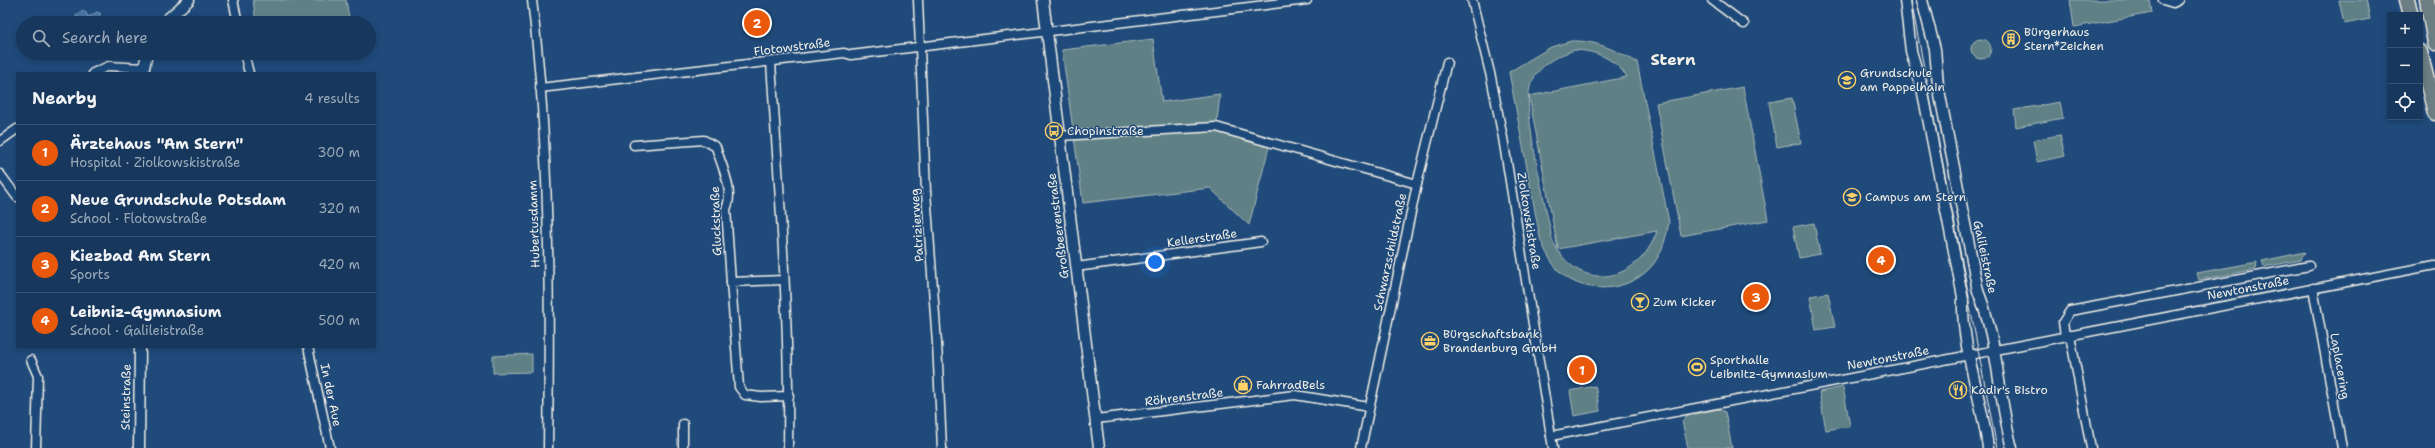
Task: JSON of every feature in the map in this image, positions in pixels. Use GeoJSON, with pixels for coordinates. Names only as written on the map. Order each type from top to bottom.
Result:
{"type":"FeatureCollection","features":[{"type":"Feature","properties":{"kind":"highway"},"geometry":{"type":"LineString","coordinates":[[2407,0],[2410,12]]}},
{"type":"Feature","properties":{"kind":"highway"},"geometry":{"type":"LineString","coordinates":[[2427,0],[2435,43]]}},
{"type":"Feature","properties":{"kind":"highway"},"geometry":{"type":"LineString","coordinates":[[2423,64],[2435,113]]}},
{"type":"Feature","properties":{"kind":"street"},"geometry":{"type":"LineString","coordinates":[[171,16],[189,0]]}},
{"type":"Feature","properties":{"kind":"street"},"geometry":{"type":"LineString","coordinates":[[233,0],[236,16]]}},
{"type":"Feature","properties":{"kind":"street","name":"Hubertusdamm"},"geometry":{"type":"LineString","coordinates":[[532,0],[540,88],[548,247],[548,448]]}},
{"type":"Feature","properties":{"kind":"street","name":"Patrizierweg"},"geometry":{"type":"LineString","coordinates":[[918,0],[926,192],[938,342],[942,448]]}},
{"type":"Feature","properties":{"kind":"street","name":"Großbeerenstraße"},"geometry":{"type":"LineString","coordinates":[[1043,0],[1099,448]]}},
{"type":"Feature","properties":{"kind":"street","name":"Flotowstraße"},"geometry":{"type":"LineString","coordinates":[[540,88],[844,53],[851,55],[920,45],[1307,0]]}},
{"type":"Feature","properties":{"kind":"street","name":"Ziolkowskistraße"},"geometry":{"type":"LineString","coordinates":[[1472,0],[1491,77],[1503,138],[1553,448]]}},
{"type":"Feature","properties":{"kind":"street"},"geometry":{"type":"LineString","coordinates":[[1712,0],[1744,24]]}},
{"type":"Feature","properties":{"kind":"street"},"geometry":{"type":"LineString","coordinates":[[1905,0],[1910,22],[1912,51],[1922,88],[1963,297],[1963,321],[1981,405],[1988,448]]}},
{"type":"Feature","properties":{"kind":"street","name":"Galileistraße"},"geometry":{"type":"LineString","coordinates":[[1922,0],[1935,49],[1938,85],[1978,290],[1987,316],[2002,402],[2012,448]]}},
{"type":"Feature","properties":{"kind":"street"},"geometry":{"type":"LineString","coordinates":[[2163,0],[2169,3],[2179,0]]}},
{"type":"Feature","properties":{"kind":"street"},"geometry":{"type":"LineString","coordinates":[[96,72],[109,66],[143,71],[145,60]]}},
{"type":"Feature","properties":{"kind":"street"},"geometry":{"type":"LineString","coordinates":[[246,60],[249,72]]}},
{"type":"Feature","properties":{"kind":"street"},"geometry":{"type":"LineString","coordinates":[[771,62],[784,280],[789,396],[788,448]]}},
{"type":"Feature","properties":{"kind":"street","name":"Schwarzschildstraße"},"geometry":{"type":"LineString","coordinates":[[1361,448],[1417,184],[1447,62]]}},
{"type":"Feature","properties":{"kind":"street"},"geometry":{"type":"LineString","coordinates":[[1060,136],[1216,127],[1417,184]]}},
{"type":"Feature","properties":{"kind":"street"},"geometry":{"type":"LineString","coordinates":[[0,141],[16,130]]}},
{"type":"Feature","properties":{"kind":"street","name":"Gluckstraße"},"geometry":{"type":"LineString","coordinates":[[634,146],[704,140],[716,147],[727,183],[728,204],[726,210],[738,387],[745,395],[761,397],[789,396]]}},
{"type":"Feature","properties":{"kind":"street"},"geometry":{"type":"LineString","coordinates":[[0,174],[16,196]]}},
{"type":"Feature","properties":{"kind":"street","name":"Kellerstraße"},"geometry":{"type":"LineString","coordinates":[[1076,267],[1261,242]]}},
{"type":"Feature","properties":{"kind":"street","name":"Newtonstraße"},"geometry":{"type":"LineString","coordinates":[[1551,436],[2435,265]]}},
{"type":"Feature","properties":{"kind":"street","name":"Newtonstraße"},"geometry":{"type":"LineString","coordinates":[[2068,335],[2062,322],[2070,311],[2309,266]]}},
{"type":"Feature","properties":{"kind":"street"},"geometry":{"type":"LineString","coordinates":[[731,282],[784,280]]}},
{"type":"Feature","properties":{"kind":"street","name":"Laplacering"},"geometry":{"type":"LineString","coordinates":[[2313,288],[2342,448]]}},
{"type":"Feature","properties":{"kind":"street"},"geometry":{"type":"LineString","coordinates":[[2068,335],[2091,448]]}},
{"type":"Feature","properties":{"kind":"street","name":"Steinstraße"},"geometry":{"type":"LineString","coordinates":[[139,448],[140,348]]}},
{"type":"Feature","properties":{"kind":"street","name":"In der Aue"},"geometry":{"type":"LineString","coordinates":[[308,348],[330,448]]}},
{"type":"Feature","properties":{"kind":"street"},"geometry":{"type":"LineString","coordinates":[[31,360],[38,376],[36,448]]}},
{"type":"Feature","properties":{"kind":"street","name":"Röhrenstraße"},"geometry":{"type":"LineString","coordinates":[[1096,419],[1295,395],[1369,407]]}},
{"type":"Feature","properties":{"kind":"street"},"geometry":{"type":"LineString","coordinates":[[683,424],[683,448]]}},
{"type":"Feature","properties":{"kind":"green space"},"geometry":{"type":"Polygon","coordinates":[[[253,0],[346,0],[349,16],[255,16],[253,0]]]}},
{"type":"Feature","properties":{"kind":"green space"},"geometry":{"type":"Polygon","coordinates":[[[2070,0],[2150,0],[2152,13],[2074,27],[2070,0]]]}},
{"type":"Feature","properties":{"kind":"green space"},"geometry":{"type":"Polygon","coordinates":[[[2339,0],[2366,0],[2370,19],[2344,24],[2339,0]]]}},
{"type":"Feature","properties":{"kind":"green space"},"geometry":{"type":"Polygon","coordinates":[[[1153,39],[1162,102],[1220,94],[1216,131],[1269,147],[1249,225],[1210,188],[1083,203],[1062,50],[1153,39]]]}},
{"type":"Feature","properties":{"kind":"green space"},"geometry":{"type":"Polygon","coordinates":[[[1977,39],[1985,39],[1991,45],[1991,53],[1985,59],[1977,59],[1971,53],[1971,45],[1977,39]]]}},
{"type":"Feature","properties":{"kind":"green space"},"geometry":{"type":"Polygon","coordinates":[[[1571,41],[1589,42],[1613,50],[1637,62],[1669,222],[1662,249],[1650,268],[1639,277],[1614,287],[1600,288],[1573,282],[1562,274],[1552,262],[1540,238],[1509,72],[1551,47],[1571,41]],[[1575,50],[1561,55],[1548,63],[1537,73],[1530,87],[1528,99],[1529,117],[1536,161],[1552,239],[1562,257],[1576,269],[1591,275],[1606,276],[1622,272],[1636,263],[1648,249],[1657,231],[1558,249],[1529,96],[1627,77],[1617,65],[1605,57],[1575,50]]]}},
{"type":"Feature","properties":{"kind":"green space"},"geometry":{"type":"Polygon","coordinates":[[[1743,87],[1768,220],[1681,236],[1656,103],[1743,87]]]}},
{"type":"Feature","properties":{"kind":"green space"},"geometry":{"type":"Polygon","coordinates":[[[1792,98],[1801,143],[1777,147],[1769,102],[1792,98]]]}},
{"type":"Feature","properties":{"kind":"green space"},"geometry":{"type":"Polygon","coordinates":[[[2060,102],[2063,118],[2016,127],[2014,110],[2060,102]]]}},
{"type":"Feature","properties":{"kind":"green space"},"geometry":{"type":"Polygon","coordinates":[[[2060,135],[2065,156],[2037,162],[2033,140],[2060,135]]]}},
{"type":"Feature","properties":{"kind":"green space"},"geometry":{"type":"Polygon","coordinates":[[[1814,223],[1820,254],[1799,258],[1793,227],[1814,223]]]}},
{"type":"Feature","properties":{"kind":"green space"},"geometry":{"type":"Polygon","coordinates":[[[2305,252],[2301,260],[2264,267],[2262,261],[2305,252]]]}},
{"type":"Feature","properties":{"kind":"green space"},"geometry":{"type":"Polygon","coordinates":[[[2257,262],[2256,269],[2199,280],[2197,273],[2257,262]]]}},
{"type":"Feature","properties":{"kind":"green space"},"geometry":{"type":"Polygon","coordinates":[[[1828,293],[1835,327],[1816,330],[1810,296],[1828,293]]]}},
{"type":"Feature","properties":{"kind":"green space"},"geometry":{"type":"Polygon","coordinates":[[[532,354],[532,372],[493,373],[493,356],[532,354]]]}},
{"type":"Feature","properties":{"kind":"green space"},"geometry":{"type":"Polygon","coordinates":[[[1595,386],[1600,411],[1574,416],[1570,391],[1595,386]]]}},
{"type":"Feature","properties":{"kind":"green space"},"geometry":{"type":"Polygon","coordinates":[[[1843,387],[1850,426],[1826,430],[1819,392],[1843,387]]]}},
{"type":"Feature","properties":{"kind":"green space"},"geometry":{"type":"Polygon","coordinates":[[[1718,409],[1725,412],[1732,448],[1688,448],[1682,421],[1686,416],[1718,409]]]}},
{"type":"Feature","properties":{"kind":"water"},"geometry":{"type":"Polygon","coordinates":[[[81,11],[85,11],[88,16],[76,16],[81,11]]]}},
{"type":"Feature","properties":{"kind":"water"},"geometry":{"type":"Polygon","coordinates":[[[97,12],[101,14],[99,16],[90,16],[97,12]]]}},
{"type":"Feature","properties":{"kind":"tram line"},"geometry":{"type":"LineString","coordinates":[[1911,0],[1997,448]]}},
{"type":"Feature","properties":{"kind":"place","name":"Neue Grundschule Potsdam"},"geometry":{"type":"Point","coordinates":[757,23]}},
{"type":"Feature","properties":{"kind":"place","name":"Bürgerhaus Stern*Zeichen"},"geometry":{"type":"Point","coordinates":[2011,39]}},
{"type":"Feature","properties":{"kind":"place","name":"Grundschule am Pappelhain"},"geometry":{"type":"Point","coordinates":[1847,80]}},
{"type":"Feature","properties":{"kind":"place","name":"Chopinstraße"},"geometry":{"type":"Point","coordinates":[1054,131]}},
{"type":"Feature","properties":{"kind":"place","name":"Campus am Stern"},"geometry":{"type":"Point","coordinates":[1852,197]}},
{"type":"Feature","properties":{"kind":"place","name":"Leibniz-Gymnasium"},"geometry":{"type":"Point","coordinates":[1881,260]}},
{"type":"Feature","properties":{"kind":"place","name":"Kiezbad Am Stern"},"geometry":{"type":"Point","coordinates":[1756,297]}},
{"type":"Feature","properties":{"kind":"place","name":"Zum Kicker"},"geometry":{"type":"Point","coordinates":[1640,302]}},
{"type":"Feature","properties":{"kind":"place","name":"Bürgschaftsbank Brandenburg GmbH"},"geometry":{"type":"Point","coordinates":[1430,341]}},
{"type":"Feature","properties":{"kind":"place","name":"Sporthalle Leibnitz-Gymnasium"},"geometry":{"type":"Point","coordinates":[1697,367]}},
{"type":"Feature","properties":{"kind":"place","name":"Ärztehaus \"Am Stern\""},"geometry":{"type":"Point","coordinates":[1582,370]}},
{"type":"Feature","properties":{"kind":"place","name":"FahrradBels"},"geometry":{"type":"Point","coordinates":[1243,385]}},
{"type":"Feature","properties":{"kind":"place","name":"Kadir's Bistro"},"geometry":{"type":"Point","coordinates":[1958,390]}},
{"type":"Feature","properties":{"kind":"district","name":"Stern"},"geometry":{"type":"Point","coordinates":[1673,59]}}]}
